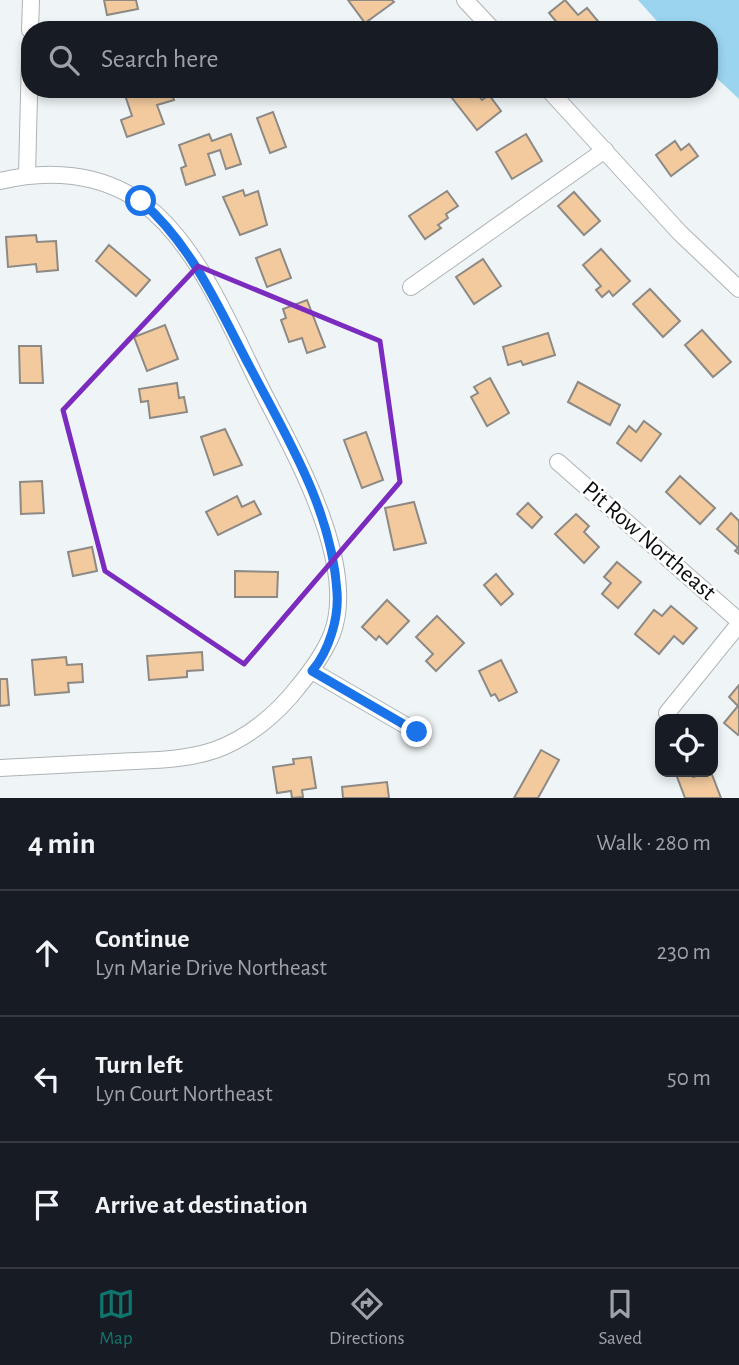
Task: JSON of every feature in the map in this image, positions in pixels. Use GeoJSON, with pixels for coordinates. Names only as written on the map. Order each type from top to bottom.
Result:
{"type":"FeatureCollection","features":[{"type":"Feature","properties":{"kind":"street"},"geometry":{"type":"LineString","coordinates":[[30,21],[31,0]]}},
{"type":"Feature","properties":{"kind":"street"},"geometry":{"type":"LineString","coordinates":[[465,0],[485,21]]}},
{"type":"Feature","properties":{"kind":"street"},"geometry":{"type":"LineString","coordinates":[[27,174],[29,98]]}},
{"type":"Feature","properties":{"kind":"street"},"geometry":{"type":"LineString","coordinates":[[556,98],[680,233],[739,289]]}},
{"type":"Feature","properties":{"kind":"street"},"geometry":{"type":"LineString","coordinates":[[411,287],[605,150]]}},
{"type":"Feature","properties":{"kind":"street"},"geometry":{"type":"LineString","coordinates":[[0,181],[27,174],[66,175],[104,181],[141,201],[165,222],[193,259],[291,446],[322,517],[338,594],[333,632],[312,671],[263,724],[216,750],[176,759],[0,768]]}},
{"type":"Feature","properties":{"kind":"street","name":"Pit Row Northeast"},"geometry":{"type":"LineString","coordinates":[[558,462],[739,622]]}},
{"type":"Feature","properties":{"kind":"street"},"geometry":{"type":"LineString","coordinates":[[667,713],[739,622]]}},
{"type":"Feature","properties":{"kind":"street"},"geometry":{"type":"LineString","coordinates":[[312,671],[417,732]]}},
{"type":"Feature","properties":{"kind":"highlighted area"},"geometry":{"type":"Polygon","coordinates":[[[198,266],[380,341],[400,482],[244,664],[105,571],[63,410],[198,266]]]}},
{"type":"Feature","properties":{"kind":"shaded area"},"geometry":{"type":"Polygon","coordinates":[[[638,0],[739,0],[739,99],[718,79],[718,21],[657,21],[638,0]]]}},
{"type":"Feature","properties":{"kind":"building"},"geometry":{"type":"Polygon","coordinates":[[[104,0],[136,0],[138,9],[107,15],[104,0]]]}},
{"type":"Feature","properties":{"kind":"building"},"geometry":{"type":"Polygon","coordinates":[[[348,0],[394,2],[368,21],[364,21],[348,0]]]}},
{"type":"Feature","properties":{"kind":"building"},"geometry":{"type":"Polygon","coordinates":[[[565,0],[578,15],[587,8],[598,21],[556,21],[549,13],[565,0]]]}},
{"type":"Feature","properties":{"kind":"building"},"geometry":{"type":"Polygon","coordinates":[[[126,98],[173,98],[174,100],[157,105],[164,124],[127,137],[121,120],[132,116],[126,98]]]}},
{"type":"Feature","properties":{"kind":"building"},"geometry":{"type":"Polygon","coordinates":[[[452,98],[491,98],[501,111],[477,130],[452,98]]]}},
{"type":"Feature","properties":{"kind":"building"},"geometry":{"type":"Polygon","coordinates":[[[273,112],[286,147],[270,153],[257,118],[273,112]]]}},
{"type":"Feature","properties":{"kind":"building"},"geometry":{"type":"Polygon","coordinates":[[[209,134],[212,141],[231,134],[241,164],[226,169],[220,150],[208,154],[215,175],[186,185],[181,168],[186,166],[179,145],[209,134]]]}},
{"type":"Feature","properties":{"kind":"building"},"geometry":{"type":"Polygon","coordinates":[[[526,134],[542,161],[512,179],[496,152],[526,134]]]}},
{"type":"Feature","properties":{"kind":"building"},"geometry":{"type":"Polygon","coordinates":[[[675,141],[681,150],[689,144],[698,156],[671,176],[656,155],[675,141]]]}},
{"type":"Feature","properties":{"kind":"building"},"geometry":{"type":"Polygon","coordinates":[[[243,190],[245,196],[258,191],[267,225],[240,235],[223,197],[243,190]]]}},
{"type":"Feature","properties":{"kind":"building"},"geometry":{"type":"Polygon","coordinates":[[[447,191],[458,206],[446,214],[448,218],[438,225],[441,228],[425,239],[409,216],[447,191]]]}},
{"type":"Feature","properties":{"kind":"building"},"geometry":{"type":"Polygon","coordinates":[[[574,192],[600,221],[584,235],[558,206],[574,192]]]}},
{"type":"Feature","properties":{"kind":"building"},"geometry":{"type":"Polygon","coordinates":[[[36,235],[37,242],[56,241],[58,270],[37,272],[36,264],[8,267],[6,237],[36,235]]]}},
{"type":"Feature","properties":{"kind":"building"},"geometry":{"type":"Polygon","coordinates":[[[109,245],[150,280],[136,296],[96,261],[109,245]]]}},
{"type":"Feature","properties":{"kind":"building"},"geometry":{"type":"Polygon","coordinates":[[[280,249],[291,278],[267,287],[256,258],[280,249]]]}},
{"type":"Feature","properties":{"kind":"building"},"geometry":{"type":"Polygon","coordinates":[[[601,249],[630,281],[613,296],[609,291],[602,297],[596,290],[601,286],[583,265],[601,249]]]}},
{"type":"Feature","properties":{"kind":"building"},"geometry":{"type":"Polygon","coordinates":[[[483,259],[501,286],[474,304],[456,277],[483,259]]]}},
{"type":"Feature","properties":{"kind":"building"},"geometry":{"type":"Polygon","coordinates":[[[650,289],[680,321],[663,337],[633,304],[650,289]]]}},
{"type":"Feature","properties":{"kind":"building"},"geometry":{"type":"Polygon","coordinates":[[[307,300],[325,347],[307,353],[302,338],[289,342],[281,320],[286,318],[283,309],[307,300]]]}},
{"type":"Feature","properties":{"kind":"building"},"geometry":{"type":"Polygon","coordinates":[[[165,325],[178,359],[147,371],[134,337],[165,325]]]}},
{"type":"Feature","properties":{"kind":"building"},"geometry":{"type":"Polygon","coordinates":[[[702,330],[731,362],[713,377],[685,345],[702,330]]]}},
{"type":"Feature","properties":{"kind":"building"},"geometry":{"type":"Polygon","coordinates":[[[548,333],[555,355],[523,365],[521,361],[508,365],[503,347],[548,333]]]}},
{"type":"Feature","properties":{"kind":"building"},"geometry":{"type":"Polygon","coordinates":[[[19,346],[41,346],[43,383],[20,383],[19,346]]]}},
{"type":"Feature","properties":{"kind":"building"},"geometry":{"type":"Polygon","coordinates":[[[490,378],[509,413],[487,426],[471,397],[478,393],[474,387],[490,378]]]}},
{"type":"Feature","properties":{"kind":"building"},"geometry":{"type":"Polygon","coordinates":[[[578,382],[620,405],[610,425],[568,402],[578,382]]]}},
{"type":"Feature","properties":{"kind":"building"},"geometry":{"type":"Polygon","coordinates":[[[177,383],[179,398],[184,397],[187,412],[150,418],[148,401],[141,402],[139,389],[177,383]]]}},
{"type":"Feature","properties":{"kind":"building"},"geometry":{"type":"Polygon","coordinates":[[[644,421],[661,434],[641,461],[617,443],[629,426],[636,432],[644,421]]]}},
{"type":"Feature","properties":{"kind":"building"},"geometry":{"type":"Polygon","coordinates":[[[225,429],[242,465],[214,475],[201,437],[225,429]]]}},
{"type":"Feature","properties":{"kind":"building"},"geometry":{"type":"Polygon","coordinates":[[[366,432],[383,480],[362,488],[344,440],[366,432]]]}},
{"type":"Feature","properties":{"kind":"building"},"geometry":{"type":"Polygon","coordinates":[[[680,476],[715,508],[700,524],[666,492],[680,476]]]}},
{"type":"Feature","properties":{"kind":"building"},"geometry":{"type":"Polygon","coordinates":[[[42,481],[44,513],[21,514],[20,482],[42,481]]]}},
{"type":"Feature","properties":{"kind":"building"},"geometry":{"type":"Polygon","coordinates":[[[237,496],[242,507],[254,501],[261,514],[218,535],[206,512],[237,496]]]}},
{"type":"Feature","properties":{"kind":"building"},"geometry":{"type":"Polygon","coordinates":[[[414,502],[426,543],[394,550],[385,508],[414,502]]]}},
{"type":"Feature","properties":{"kind":"building"},"geometry":{"type":"Polygon","coordinates":[[[528,503],[542,517],[532,528],[517,514],[528,503]]]}},
{"type":"Feature","properties":{"kind":"building"},"geometry":{"type":"Polygon","coordinates":[[[731,513],[739,521],[739,554],[735,551],[738,548],[717,529],[731,513]]]}},
{"type":"Feature","properties":{"kind":"building"},"geometry":{"type":"Polygon","coordinates":[[[576,514],[589,526],[584,532],[599,547],[584,563],[555,534],[576,514]]]}},
{"type":"Feature","properties":{"kind":"building"},"geometry":{"type":"Polygon","coordinates":[[[92,547],[97,571],[73,576],[68,552],[92,547]]]}},
{"type":"Feature","properties":{"kind":"building"},"geometry":{"type":"Polygon","coordinates":[[[617,562],[641,582],[618,608],[602,594],[611,583],[604,577],[617,562]]]}},
{"type":"Feature","properties":{"kind":"building"},"geometry":{"type":"Polygon","coordinates":[[[235,571],[278,572],[277,597],[235,597],[235,571]]]}},
{"type":"Feature","properties":{"kind":"building"},"geometry":{"type":"Polygon","coordinates":[[[496,574],[513,594],[501,605],[484,585],[496,574]]]}},
{"type":"Feature","properties":{"kind":"building"},"geometry":{"type":"Polygon","coordinates":[[[387,600],[409,621],[387,644],[379,636],[376,640],[362,627],[387,600]]]}},
{"type":"Feature","properties":{"kind":"building"},"geometry":{"type":"Polygon","coordinates":[[[671,606],[697,628],[683,644],[674,636],[659,654],[635,634],[654,610],[662,616],[671,606]]]}},
{"type":"Feature","properties":{"kind":"building"},"geometry":{"type":"Polygon","coordinates":[[[437,616],[464,643],[436,671],[426,661],[433,654],[416,637],[437,616]]]}},
{"type":"Feature","properties":{"kind":"building"},"geometry":{"type":"Polygon","coordinates":[[[202,652],[203,670],[187,671],[187,677],[149,680],[147,656],[202,652]]]}},
{"type":"Feature","properties":{"kind":"building"},"geometry":{"type":"Polygon","coordinates":[[[66,657],[67,665],[82,664],[83,682],[68,683],[69,692],[35,695],[32,660],[66,657]]]}},
{"type":"Feature","properties":{"kind":"building"},"geometry":{"type":"Polygon","coordinates":[[[501,660],[517,692],[499,701],[495,694],[491,696],[479,671],[501,660]]]}},
{"type":"Feature","properties":{"kind":"building"},"geometry":{"type":"Polygon","coordinates":[[[0,679],[7,679],[9,705],[0,706],[0,679]]]}},
{"type":"Feature","properties":{"kind":"building"},"geometry":{"type":"Polygon","coordinates":[[[739,685],[738,735],[724,723],[738,706],[729,697],[739,685]]]}},
{"type":"Feature","properties":{"kind":"building"},"geometry":{"type":"Polygon","coordinates":[[[541,750],[559,760],[538,798],[514,798],[541,750]]]}},
{"type":"Feature","properties":{"kind":"building"},"geometry":{"type":"Polygon","coordinates":[[[311,757],[316,788],[302,790],[303,797],[292,798],[291,791],[277,793],[273,767],[294,764],[293,759],[311,757]]]}},
{"type":"Feature","properties":{"kind":"building"},"geometry":{"type":"Polygon","coordinates":[[[677,777],[713,777],[721,798],[685,798],[677,777]]]}},
{"type":"Feature","properties":{"kind":"building"},"geometry":{"type":"Polygon","coordinates":[[[387,782],[389,798],[343,798],[342,787],[387,782]]]}},
{"type":"Feature","properties":{"kind":"route"},"geometry":{"type":"LineString","coordinates":[[141,201],[165,222],[193,259],[291,446],[319,506],[331,549],[338,594],[333,632],[312,671],[417,732]]}}]}
